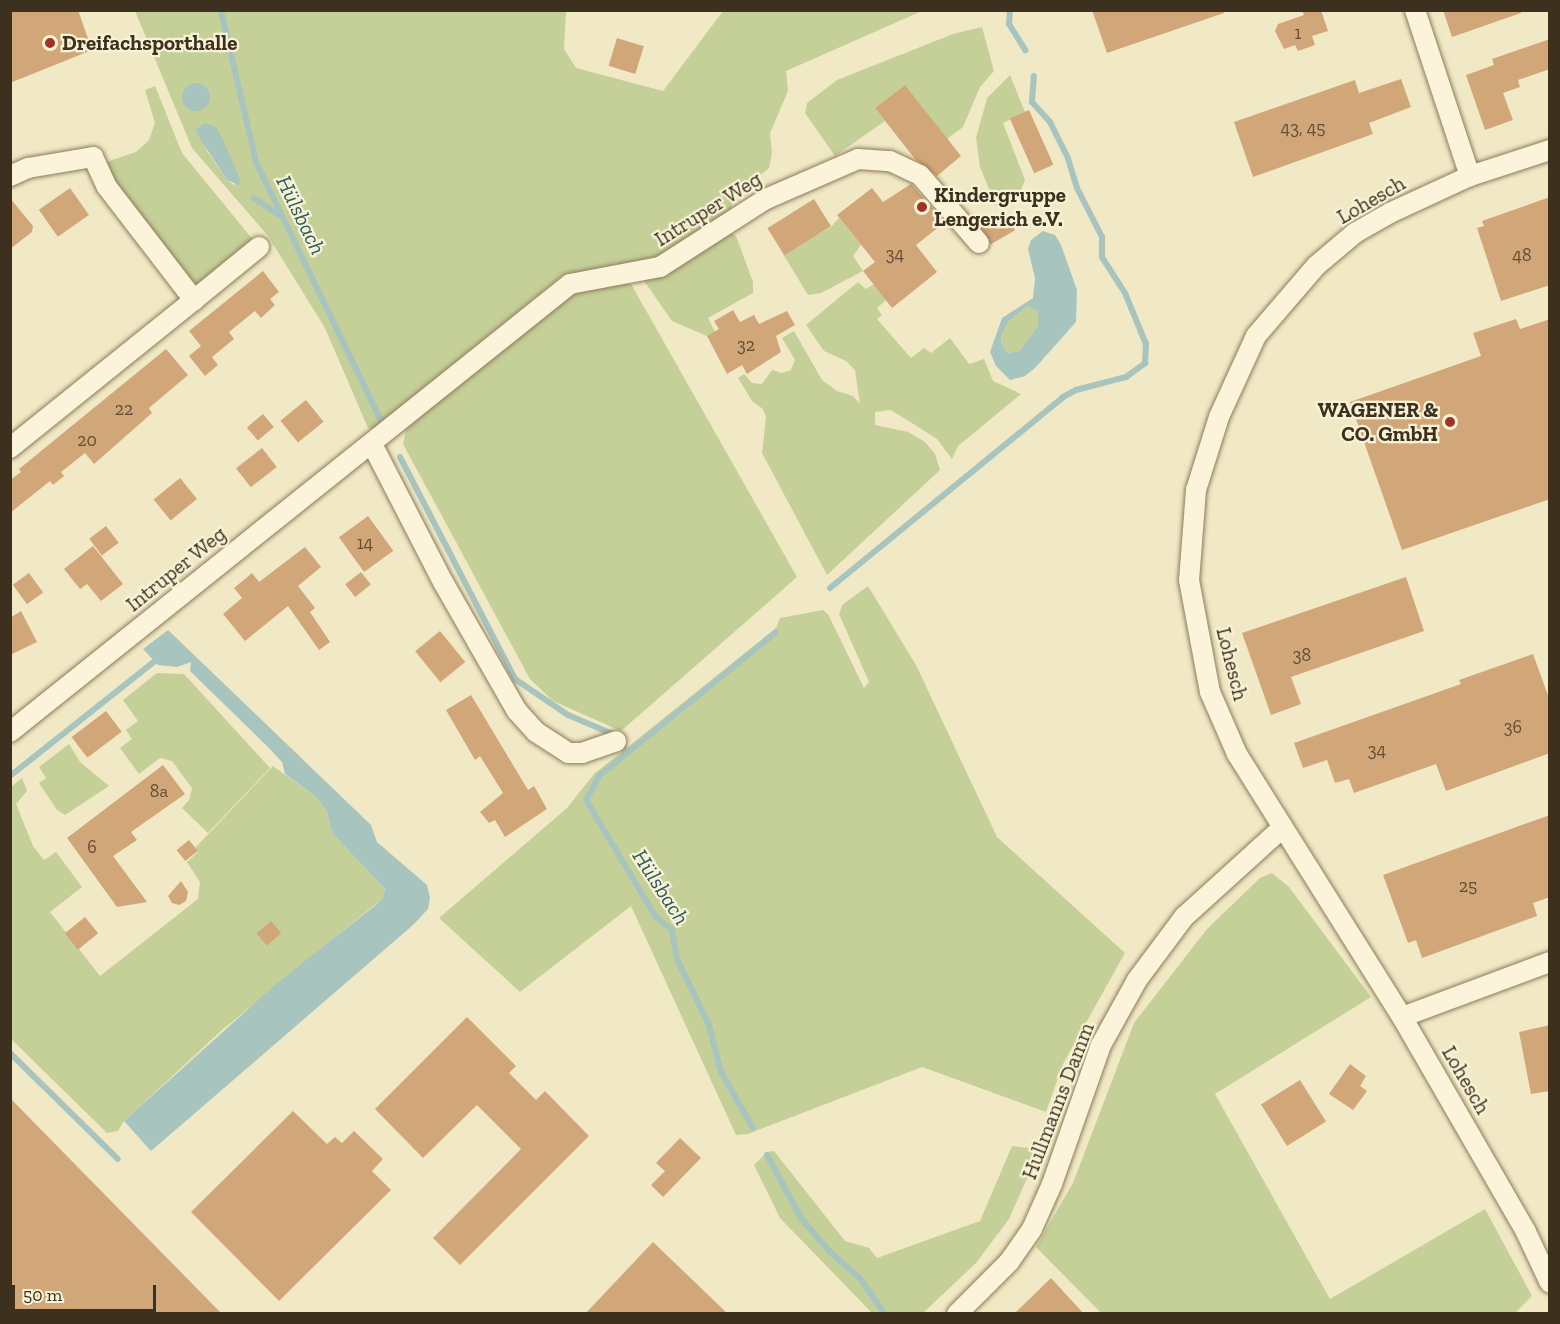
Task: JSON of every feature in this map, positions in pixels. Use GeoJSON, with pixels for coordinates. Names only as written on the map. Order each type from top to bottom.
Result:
{"type":"FeatureCollection","features":[{"type":"Feature","properties":{"kind":"street"},"geometry":{"type":"LineString","coordinates":[[1415,10],[1470,176]]}},
{"type":"Feature","properties":{"kind":"street","name":"Lohesch"},"geometry":{"type":"LineString","coordinates":[[1550,150],[1470,176],[1390,213],[1355,233],[1316,266],[1256,336],[1219,417],[1196,490],[1189,580],[1210,692],[1237,754],[1281,829],[1402,1017],[1526,1232],[1550,1283]]}},
{"type":"Feature","properties":{"kind":"street"},"geometry":{"type":"LineString","coordinates":[[10,176],[28,168],[93,157],[108,187],[194,300]]}},
{"type":"Feature","properties":{"kind":"street","name":"Intruper Weg"},"geometry":{"type":"LineString","coordinates":[[10,732],[372,444],[564,287],[588,279],[660,267],[766,199],[858,159],[890,161],[920,176],[979,243]]}},
{"type":"Feature","properties":{"kind":"street"},"geometry":{"type":"LineString","coordinates":[[10,448],[259,247]]}},
{"type":"Feature","properties":{"kind":"street"},"geometry":{"type":"LineString","coordinates":[[372,444],[442,582],[517,711],[536,732],[568,753],[582,753],[616,741]]}},
{"type":"Feature","properties":{"kind":"street","name":"Hullmanns Damm"},"geometry":{"type":"LineString","coordinates":[[957,1314],[1009,1262],[1032,1229],[1052,1184],[1101,1045],[1137,980],[1184,917],[1281,829]]}},
{"type":"Feature","properties":{"kind":"street"},"geometry":{"type":"LineString","coordinates":[[1402,1017],[1550,962]]}},
{"type":"Feature","properties":{"kind":"green space"},"geometry":{"type":"Polygon","coordinates":[[[135,11],[566,11],[564,49],[576,68],[663,91],[723,11],[922,11],[786,71],[788,91],[770,133],[772,153],[769,168],[732,198],[731,216],[655,262],[562,276],[373,429],[368,428],[325,328],[268,236],[192,148],[135,11]],[[205,148],[227,180],[234,185],[241,181],[236,171],[205,148]]]}},
{"type":"Feature","properties":{"kind":"green space"},"geometry":{"type":"Polygon","coordinates":[[[982,27],[994,71],[980,87],[963,127],[947,139],[905,85],[875,108],[885,121],[835,156],[805,113],[807,103],[837,80],[953,34],[982,27]]]}},
{"type":"Feature","properties":{"kind":"green space"},"geometry":{"type":"Polygon","coordinates":[[[1010,75],[1025,112],[1003,123],[1025,180],[1020,192],[996,206],[980,167],[976,138],[987,98],[1010,75]]]}},
{"type":"Feature","properties":{"kind":"green space"},"geometry":{"type":"Polygon","coordinates":[[[155,86],[182,153],[254,241],[201,285],[190,282],[112,185],[103,163],[136,152],[149,140],[155,123],[145,90],[155,86]]]}},
{"type":"Feature","properties":{"kind":"green space"},"geometry":{"type":"Polygon","coordinates":[[[839,218],[861,245],[853,256],[863,271],[821,293],[808,295],[783,254],[831,227],[839,218]]]}},
{"type":"Feature","properties":{"kind":"green space"},"geometry":{"type":"Polygon","coordinates":[[[731,233],[736,236],[753,282],[753,293],[708,318],[715,332],[707,336],[672,321],[642,278],[731,233]]]}},
{"type":"Feature","properties":{"kind":"green space"},"geometry":{"type":"Polygon","coordinates":[[[858,282],[866,289],[874,284],[886,300],[877,308],[882,315],[877,319],[911,358],[924,348],[931,353],[950,338],[969,364],[984,359],[993,381],[1021,394],[958,446],[952,459],[937,439],[904,418],[890,410],[875,412],[875,425],[908,432],[925,442],[935,454],[940,470],[827,575],[762,453],[766,417],[763,409],[752,401],[738,378],[744,374],[752,383],[762,384],[772,370],[782,373],[791,370],[795,360],[782,338],[794,331],[822,380],[837,391],[853,396],[860,404],[855,370],[846,361],[824,351],[806,325],[858,282]]]}},
{"type":"Feature","properties":{"kind":"green space"},"geometry":{"type":"Polygon","coordinates":[[[593,284],[631,284],[797,577],[621,731],[553,701],[530,679],[403,444],[406,430],[419,417],[573,291],[593,284]]]}},
{"type":"Feature","properties":{"kind":"green space"},"geometry":{"type":"Polygon","coordinates":[[[1027,306],[1038,312],[1038,326],[1019,351],[1007,353],[1001,342],[1002,334],[1009,321],[1027,306]]]}},
{"type":"Feature","properties":{"kind":"green space"},"geometry":{"type":"Polygon","coordinates":[[[868,586],[916,665],[997,837],[1125,953],[1063,1064],[1046,1112],[922,1067],[748,1134],[736,1135],[631,906],[520,992],[439,918],[567,808],[594,774],[776,628],[780,618],[823,610],[828,614],[864,688],[869,682],[839,614],[842,605],[868,586]]]}},
{"type":"Feature","properties":{"kind":"green space"},"geometry":{"type":"Polygon","coordinates":[[[157,673],[184,674],[270,768],[208,833],[182,808],[189,800],[192,788],[172,761],[160,758],[139,774],[120,748],[132,739],[126,730],[138,721],[123,700],[157,673]]]}},
{"type":"Feature","properties":{"kind":"green space"},"geometry":{"type":"Polygon","coordinates":[[[69,744],[80,762],[109,786],[65,815],[57,810],[39,783],[46,778],[39,767],[69,744]]]}},
{"type":"Feature","properties":{"kind":"green space"},"geometry":{"type":"Polygon","coordinates":[[[273,766],[316,797],[327,812],[332,833],[385,889],[383,898],[221,1031],[124,1121],[118,1131],[107,1133],[11,1039],[10,788],[22,778],[27,791],[16,804],[33,846],[44,860],[56,852],[82,887],[50,912],[100,976],[198,899],[200,882],[187,862],[198,852],[195,848],[273,766]]]}},
{"type":"Feature","properties":{"kind":"green space"},"geometry":{"type":"Polygon","coordinates":[[[1272,873],[1289,887],[1371,997],[1215,1094],[1330,1299],[1485,1209],[1532,1296],[1515,1313],[1101,1313],[1036,1247],[1073,1183],[1134,1023],[1207,929],[1260,878],[1272,873]]]}},
{"type":"Feature","properties":{"kind":"green space"},"geometry":{"type":"Polygon","coordinates":[[[1012,1146],[1040,1149],[1009,1219],[976,1263],[923,1313],[872,1313],[780,1218],[754,1165],[767,1152],[774,1151],[845,1241],[869,1248],[877,1258],[980,1221],[1012,1146]]]}},
{"type":"Feature","properties":{"kind":"water"},"geometry":{"type":"Polygon","coordinates":[[[196,83],[206,87],[210,97],[206,107],[196,111],[186,107],[182,97],[186,87],[196,83]]]}},
{"type":"Feature","properties":{"kind":"water"},"geometry":{"type":"Polygon","coordinates":[[[205,123],[216,127],[223,140],[241,181],[238,185],[227,180],[199,137],[196,129],[205,123]]]}},
{"type":"Feature","properties":{"kind":"water"},"geometry":{"type":"Polygon","coordinates":[[[1043,231],[1055,235],[1061,245],[1077,290],[1076,322],[1035,368],[1025,376],[1010,380],[996,366],[990,352],[1002,318],[1033,298],[1035,278],[1028,249],[1031,240],[1043,231]],[[1027,306],[1009,321],[1002,334],[1001,342],[1007,353],[1019,351],[1038,326],[1038,312],[1027,306]]]}},
{"type":"Feature","properties":{"kind":"water"},"geometry":{"type":"Polygon","coordinates":[[[168,630],[371,825],[377,842],[427,885],[430,898],[428,909],[413,925],[151,1151],[124,1121],[276,984],[372,908],[383,898],[385,889],[332,833],[327,812],[316,797],[285,774],[282,762],[190,671],[191,662],[177,667],[158,665],[143,649],[168,630]]]}},
{"type":"Feature","properties":{"kind":"building","name":"Dreifachsporthalle"},"geometry":{"type":"Polygon","coordinates":[[[10,10],[78,10],[92,50],[10,83],[10,10]]]}},
{"type":"Feature","properties":{"kind":"building"},"geometry":{"type":"Polygon","coordinates":[[[1092,10],[1224,10],[1224,13],[1107,53],[1092,10]]]}},
{"type":"Feature","properties":{"kind":"building"},"geometry":{"type":"Polygon","coordinates":[[[1302,10],[1321,10],[1328,31],[1312,36],[1315,45],[1298,51],[1295,45],[1284,49],[1275,31],[1278,24],[1304,15],[1302,10]]]}},
{"type":"Feature","properties":{"kind":"building"},"geometry":{"type":"Polygon","coordinates":[[[1443,10],[1520,10],[1521,13],[1452,37],[1443,10]]]}},
{"type":"Feature","properties":{"kind":"building"},"geometry":{"type":"Polygon","coordinates":[[[617,38],[644,46],[635,74],[609,66],[617,38]]]}},
{"type":"Feature","properties":{"kind":"building"},"geometry":{"type":"Polygon","coordinates":[[[1550,39],[1550,69],[1518,80],[1520,87],[1503,93],[1513,120],[1485,130],[1466,75],[1494,65],[1492,59],[1550,39]]]}},
{"type":"Feature","properties":{"kind":"building"},"geometry":{"type":"Polygon","coordinates":[[[1401,79],[1411,107],[1369,123],[1373,134],[1253,177],[1234,122],[1355,80],[1359,93],[1401,79]]]}},
{"type":"Feature","properties":{"kind":"building"},"geometry":{"type":"Polygon","coordinates":[[[905,85],[961,156],[937,176],[915,159],[875,108],[905,85]]]}},
{"type":"Feature","properties":{"kind":"building"},"geometry":{"type":"Polygon","coordinates":[[[1029,110],[1053,165],[1034,173],[1010,119],[1029,110]]]}},
{"type":"Feature","properties":{"kind":"building"},"geometry":{"type":"Polygon","coordinates":[[[911,184],[945,222],[916,245],[937,272],[892,308],[863,271],[875,262],[837,215],[872,188],[883,202],[911,184]]]}},
{"type":"Feature","properties":{"kind":"building"},"geometry":{"type":"Polygon","coordinates":[[[70,188],[89,215],[58,237],[39,210],[70,188]]]}},
{"type":"Feature","properties":{"kind":"building"},"geometry":{"type":"Polygon","coordinates":[[[1550,197],[1550,285],[1501,301],[1477,228],[1484,226],[1482,221],[1550,197]]]}},
{"type":"Feature","properties":{"kind":"building"},"geometry":{"type":"Polygon","coordinates":[[[10,198],[33,226],[32,232],[10,249],[10,198]]]}},
{"type":"Feature","properties":{"kind":"building"},"geometry":{"type":"Polygon","coordinates":[[[814,199],[831,226],[784,255],[767,228],[814,199]]]}},
{"type":"Feature","properties":{"kind":"building"},"geometry":{"type":"Polygon","coordinates":[[[1005,213],[1015,230],[991,244],[981,227],[1005,213]]]}},
{"type":"Feature","properties":{"kind":"building"},"geometry":{"type":"Polygon","coordinates":[[[263,271],[279,292],[270,299],[275,305],[261,318],[255,311],[229,332],[234,339],[212,357],[218,365],[205,376],[189,356],[201,346],[189,331],[263,271]]]}},
{"type":"Feature","properties":{"kind":"building"},"geometry":{"type":"Polygon","coordinates":[[[733,310],[740,322],[754,315],[759,324],[787,311],[795,325],[776,336],[781,352],[747,374],[742,365],[727,374],[707,336],[719,329],[714,321],[733,310]]]}},
{"type":"Feature","properties":{"kind":"building","name":"WAGENER & CO. GmbH"},"geometry":{"type":"Polygon","coordinates":[[[1516,319],[1520,329],[1550,319],[1550,499],[1402,550],[1350,402],[1481,356],[1473,333],[1516,319]]]}},
{"type":"Feature","properties":{"kind":"building"},"geometry":{"type":"Polygon","coordinates":[[[166,349],[188,375],[149,408],[152,413],[94,464],[85,453],[61,472],[64,476],[53,485],[50,481],[10,513],[10,480],[21,472],[19,469],[166,349]]]}},
{"type":"Feature","properties":{"kind":"building"},"geometry":{"type":"Polygon","coordinates":[[[306,400],[324,422],[298,443],[280,421],[306,400]]]}},
{"type":"Feature","properties":{"kind":"building"},"geometry":{"type":"Polygon","coordinates":[[[263,414],[274,427],[258,441],[247,427],[263,414]]]}},
{"type":"Feature","properties":{"kind":"building"},"geometry":{"type":"Polygon","coordinates":[[[262,448],[277,467],[251,487],[236,468],[262,448]]]}},
{"type":"Feature","properties":{"kind":"building"},"geometry":{"type":"Polygon","coordinates":[[[180,478],[197,499],[171,520],[154,499],[180,478]]]}},
{"type":"Feature","properties":{"kind":"building"},"geometry":{"type":"Polygon","coordinates":[[[368,516],[393,551],[364,572],[339,537],[368,516]]]}},
{"type":"Feature","properties":{"kind":"building"},"geometry":{"type":"Polygon","coordinates":[[[106,526],[119,543],[102,555],[89,539],[106,526]]]}},
{"type":"Feature","properties":{"kind":"building"},"geometry":{"type":"Polygon","coordinates":[[[93,546],[123,584],[101,601],[87,584],[80,589],[64,569],[93,546]]]}},
{"type":"Feature","properties":{"kind":"building"},"geometry":{"type":"Polygon","coordinates":[[[305,547],[321,567],[298,586],[315,608],[310,612],[330,642],[319,650],[288,606],[245,641],[223,614],[242,598],[234,588],[252,573],[259,582],[305,547]]]}},
{"type":"Feature","properties":{"kind":"building"},"geometry":{"type":"Polygon","coordinates":[[[361,572],[371,585],[355,597],[345,584],[361,572]]]}},
{"type":"Feature","properties":{"kind":"building"},"geometry":{"type":"Polygon","coordinates":[[[29,573],[43,592],[27,604],[13,585],[29,573]]]}},
{"type":"Feature","properties":{"kind":"building"},"geometry":{"type":"Polygon","coordinates":[[[1406,577],[1424,631],[1291,677],[1301,704],[1271,715],[1242,633],[1406,577]]]}},
{"type":"Feature","properties":{"kind":"building"},"geometry":{"type":"Polygon","coordinates":[[[21,611],[37,642],[10,655],[10,618],[21,611]]]}},
{"type":"Feature","properties":{"kind":"building"},"geometry":{"type":"Polygon","coordinates":[[[440,631],[465,662],[440,682],[415,651],[440,631]]]}},
{"type":"Feature","properties":{"kind":"building"},"geometry":{"type":"Polygon","coordinates":[[[1533,654],[1550,701],[1550,753],[1446,791],[1436,764],[1354,793],[1349,779],[1335,783],[1327,760],[1303,768],[1294,743],[1461,684],[1459,680],[1533,654]]]}},
{"type":"Feature","properties":{"kind":"building"},"geometry":{"type":"Polygon","coordinates":[[[471,695],[528,790],[534,786],[547,809],[505,837],[495,820],[489,823],[480,812],[503,793],[480,756],[475,760],[446,710],[471,695]]]}},
{"type":"Feature","properties":{"kind":"building"},"geometry":{"type":"Polygon","coordinates":[[[106,711],[122,732],[87,758],[72,737],[106,711]]]}},
{"type":"Feature","properties":{"kind":"building"},"geometry":{"type":"Polygon","coordinates":[[[163,765],[185,794],[131,832],[137,840],[113,856],[147,902],[117,907],[67,838],[163,765]]]}},
{"type":"Feature","properties":{"kind":"building"},"geometry":{"type":"Polygon","coordinates":[[[1550,815],[1550,897],[1533,903],[1537,916],[1422,958],[1416,940],[1408,943],[1383,875],[1550,815]]]}},
{"type":"Feature","properties":{"kind":"building"},"geometry":{"type":"Polygon","coordinates":[[[189,840],[198,851],[185,861],[177,850],[189,840]]]}},
{"type":"Feature","properties":{"kind":"building"},"geometry":{"type":"Polygon","coordinates":[[[181,881],[188,892],[186,901],[179,905],[172,903],[168,896],[181,881]]]}},
{"type":"Feature","properties":{"kind":"building"},"geometry":{"type":"Polygon","coordinates":[[[85,917],[98,933],[78,950],[65,933],[85,917]]]}},
{"type":"Feature","properties":{"kind":"building"},"geometry":{"type":"Polygon","coordinates":[[[271,921],[281,933],[267,945],[256,933],[271,921]]]}},
{"type":"Feature","properties":{"kind":"building"},"geometry":{"type":"Polygon","coordinates":[[[467,1017],[516,1066],[509,1073],[536,1100],[545,1091],[589,1136],[460,1265],[433,1238],[521,1149],[477,1105],[423,1158],[375,1109],[467,1017]]]}},
{"type":"Feature","properties":{"kind":"building"},"geometry":{"type":"Polygon","coordinates":[[[1550,1025],[1550,1091],[1531,1094],[1519,1032],[1550,1025]]]}},
{"type":"Feature","properties":{"kind":"building"},"geometry":{"type":"Polygon","coordinates":[[[1350,1064],[1366,1076],[1360,1086],[1367,1091],[1353,1110],[1329,1094],[1350,1064]]]}},
{"type":"Feature","properties":{"kind":"building"},"geometry":{"type":"Polygon","coordinates":[[[1300,1080],[1326,1122],[1287,1146],[1261,1104],[1300,1080]]]}},
{"type":"Feature","properties":{"kind":"building"},"geometry":{"type":"Polygon","coordinates":[[[10,1098],[222,1314],[10,1314],[10,1098]]]}},
{"type":"Feature","properties":{"kind":"building"},"geometry":{"type":"Polygon","coordinates":[[[293,1111],[327,1144],[335,1137],[342,1143],[354,1131],[383,1159],[372,1171],[391,1190],[279,1301],[191,1212],[293,1111]]]}},
{"type":"Feature","properties":{"kind":"building"},"geometry":{"type":"Polygon","coordinates":[[[680,1138],[701,1158],[663,1197],[651,1185],[665,1171],[656,1163],[680,1138]]]}},
{"type":"Feature","properties":{"kind":"building"},"geometry":{"type":"Polygon","coordinates":[[[653,1242],[728,1314],[585,1314],[653,1242]]]}},
{"type":"Feature","properties":{"kind":"building"},"geometry":{"type":"Polygon","coordinates":[[[1051,1278],[1084,1314],[1014,1314],[1051,1278]]]}},
{"type":"Feature","properties":{"kind":"waterway"},"geometry":{"type":"LineString","coordinates":[[1010,10],[1009,24],[1025,50]]}},
{"type":"Feature","properties":{"kind":"waterway","name":"Hülsbach"},"geometry":{"type":"LineString","coordinates":[[221,11],[256,162],[382,423]]}},
{"type":"Feature","properties":{"kind":"waterway"},"geometry":{"type":"LineString","coordinates":[[830,588],[1063,397],[1076,390],[1126,377],[1145,363],[1146,344],[1125,293],[1102,257],[1102,237],[1077,188],[1068,158],[1050,122],[1032,102],[1034,76]]}},
{"type":"Feature","properties":{"kind":"waterway"},"geometry":{"type":"LineString","coordinates":[[254,198],[278,214]]}},
{"type":"Feature","properties":{"kind":"waterway","name":"Hülsbach"},"geometry":{"type":"LineString","coordinates":[[400,457],[515,679],[568,715],[615,735]]}},
{"type":"Feature","properties":{"kind":"waterway"},"geometry":{"type":"LineString","coordinates":[[626,754],[776,632]]}},
{"type":"Feature","properties":{"kind":"waterway"},"geometry":{"type":"LineString","coordinates":[[10,776],[154,662]]}},
{"type":"Feature","properties":{"kind":"waterway","name":"Hülsbach"},"geometry":{"type":"LineString","coordinates":[[623,745],[626,754],[599,776],[586,800],[656,917],[672,930],[677,959],[709,1025],[721,1072],[753,1128]]}},
{"type":"Feature","properties":{"kind":"waterway"},"geometry":{"type":"LineString","coordinates":[[10,1053],[118,1159]]}},
{"type":"Feature","properties":{"kind":"waterway","name":"Hülsbach"},"geometry":{"type":"LineString","coordinates":[[767,1155],[801,1218],[831,1253],[859,1277],[885,1314]]}},
{"type":"Feature","properties":{"kind":"place","name":"Dreifachsporthalle"},"geometry":{"type":"Point","coordinates":[50,43]}},
{"type":"Feature","properties":{"kind":"place","name":"Kindergruppe Lengerich e.V."},"geometry":{"type":"Point","coordinates":[922,207]}},
{"type":"Feature","properties":{"kind":"place","name":"WAGENER & CO. GmbH"},"geometry":{"type":"Point","coordinates":[1450,422]}}]}
